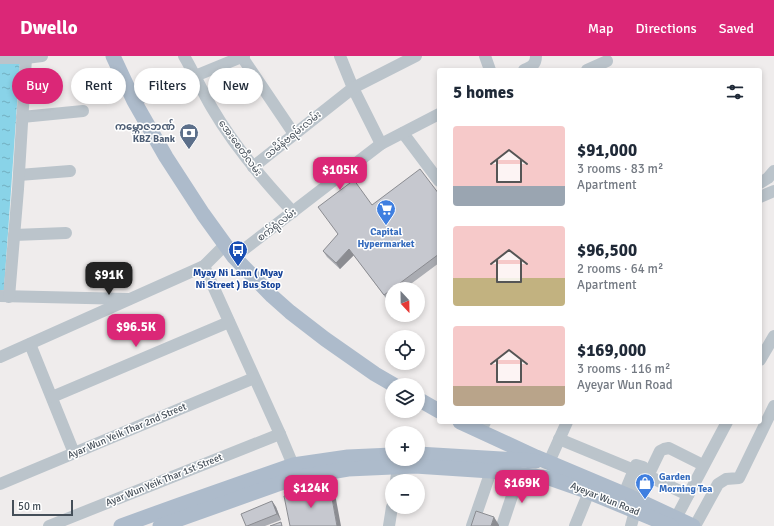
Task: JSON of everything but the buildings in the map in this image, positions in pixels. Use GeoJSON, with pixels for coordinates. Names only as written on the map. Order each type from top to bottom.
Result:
{"type":"FeatureCollection","features":[{"type":"Feature","properties":{"kind":"main road"},"geometry":{"type":"LineString","coordinates":[[113,56],[134,101]]}},
{"type":"Feature","properties":{"kind":"main road"},"geometry":{"type":"LineString","coordinates":[[136,104],[166,157],[234,258],[290,312],[374,374],[385,380]]}},
{"type":"Feature","properties":{"kind":"main road"},"geometry":{"type":"LineString","coordinates":[[425,403],[437,410]]}},
{"type":"Feature","properties":{"kind":"main road"},"geometry":{"type":"LineString","coordinates":[[469,424],[483,427],[552,463],[549,478]]}},
{"type":"Feature","properties":{"kind":"main road"},"geometry":{"type":"LineString","coordinates":[[425,456],[443,461]]}},
{"type":"Feature","properties":{"kind":"main road","name":"Ayeyar Wun Road"},"geometry":{"type":"LineString","coordinates":[[443,461],[524,459],[552,463],[673,522],[694,526]]}},
{"type":"Feature","properties":{"kind":"main road"},"geometry":{"type":"LineString","coordinates":[[121,526],[178,505],[294,472],[415,466],[443,461]]}},
{"type":"Feature","properties":{"kind":"main road","name":"Ayeyar Wun Road"},"geometry":{"type":"LineString","coordinates":[[443,461],[492,471],[549,478],[589,492],[632,501]]}},
{"type":"Feature","properties":{"kind":"main road"},"geometry":{"type":"LineString","coordinates":[[160,526],[294,472]]}},
{"type":"Feature","properties":{"kind":"street"},"geometry":{"type":"LineString","coordinates":[[0,58],[26,58],[42,56]]}},
{"type":"Feature","properties":{"kind":"street","name":"အေးစေတီလမ်း"},"geometry":{"type":"LineString","coordinates":[[184,56],[191,68]]}},
{"type":"Feature","properties":{"kind":"street"},"geometry":{"type":"LineString","coordinates":[[200,74],[243,56],[294,134]]}},
{"type":"Feature","properties":{"kind":"street"},"geometry":{"type":"LineString","coordinates":[[340,56],[353,88],[380,144]]}},
{"type":"Feature","properties":{"kind":"street","name":"သမိန်ဗရမ်းလမ်း"},"geometry":{"type":"LineString","coordinates":[[253,167],[353,88],[416,56]]}},
{"type":"Feature","properties":{"kind":"street"},"geometry":{"type":"LineString","coordinates":[[485,56],[489,68]]}},
{"type":"Feature","properties":{"kind":"street"},"geometry":{"type":"LineString","coordinates":[[26,58],[14,235],[5,296],[132,299]]}},
{"type":"Feature","properties":{"kind":"street"},"geometry":{"type":"LineString","coordinates":[[528,68],[540,58]]}},
{"type":"Feature","properties":{"kind":"street"},"geometry":{"type":"LineString","coordinates":[[591,68],[607,61]]}},
{"type":"Feature","properties":{"kind":"street","name":"အေးစေတီလမ်း"},"geometry":{"type":"LineString","coordinates":[[200,84],[212,108],[233,140],[265,182],[293,212]]}},
{"type":"Feature","properties":{"kind":"street"},"geometry":{"type":"LineString","coordinates":[[22,117],[83,111]]}},
{"type":"Feature","properties":{"kind":"street","name":"စက်ရုံလမ်း"},"geometry":{"type":"LineString","coordinates":[[234,258],[380,144],[437,115]]}},
{"type":"Feature","properties":{"kind":"street"},"geometry":{"type":"LineString","coordinates":[[403,133],[437,178]]}},
{"type":"Feature","properties":{"kind":"street"},"geometry":{"type":"LineString","coordinates":[[19,175],[70,171]]}},
{"type":"Feature","properties":{"kind":"street"},"geometry":{"type":"LineString","coordinates":[[762,182],[768,178],[774,171]]}},
{"type":"Feature","properties":{"kind":"street"},"geometry":{"type":"LineString","coordinates":[[762,196],[774,191]]}},
{"type":"Feature","properties":{"kind":"street"},"geometry":{"type":"LineString","coordinates":[[14,235],[66,233]]}},
{"type":"Feature","properties":{"kind":"street"},"geometry":{"type":"LineString","coordinates":[[0,357],[204,266],[225,245]]}},
{"type":"Feature","properties":{"kind":"street"},"geometry":{"type":"LineString","coordinates":[[204,266],[280,434],[294,472]]}},
{"type":"Feature","properties":{"kind":"street"},"geometry":{"type":"LineString","coordinates":[[52,397],[229,322]]}},
{"type":"Feature","properties":{"kind":"street"},"geometry":{"type":"LineString","coordinates":[[762,357],[774,336]]}},
{"type":"Feature","properties":{"kind":"street"},"geometry":{"type":"LineString","coordinates":[[30,344],[74,453]]}},
{"type":"Feature","properties":{"kind":"street","name":"Ayar Wun Yeik Thar 2nd Street"},"geometry":{"type":"LineString","coordinates":[[0,484],[254,378]]}},
{"type":"Feature","properties":{"kind":"street"},"geometry":{"type":"LineString","coordinates":[[694,526],[718,484],[726,479],[739,478],[774,406]]}},
{"type":"Feature","properties":{"kind":"street"},"geometry":{"type":"LineString","coordinates":[[552,463],[559,439],[566,424]]}},
{"type":"Feature","properties":{"kind":"street"},"geometry":{"type":"LineString","coordinates":[[673,522],[726,424]]}},
{"type":"Feature","properties":{"kind":"street","name":"Ayar Wun Yeik Thar 1st Street"},"geometry":{"type":"LineString","coordinates":[[49,526],[280,434]]}},
{"type":"Feature","properties":{"kind":"street"},"geometry":{"type":"LineString","coordinates":[[559,439],[641,473],[688,495]]}},
{"type":"Feature","properties":{"kind":"street"},"geometry":{"type":"LineString","coordinates":[[631,526],[632,501],[641,473],[660,452],[669,448],[704,465]]}},
{"type":"Feature","properties":{"kind":"street"},"geometry":{"type":"LineString","coordinates":[[472,526],[492,471]]}},
{"type":"Feature","properties":{"kind":"street"},"geometry":{"type":"LineString","coordinates":[[502,526],[519,475]]}},
{"type":"Feature","properties":{"kind":"street"},"geometry":{"type":"LineString","coordinates":[[575,526],[589,492]]}},
{"type":"Feature","properties":{"kind":"street"},"geometry":{"type":"LineString","coordinates":[[390,526],[391,514]]}},
{"type":"Feature","properties":{"kind":"water"},"geometry":{"type":"Polygon","coordinates":[[[20,62],[20,68],[12,68],[12,104],[17,104],[4,290],[0,290],[0,63],[20,62]]]}},
{"type":"Feature","properties":{"kind":"place","name":"ကမ္ဘောဇဘဏ် KBZ Bank"},"geometry":{"type":"Point","coordinates":[189,150]}},
{"type":"Feature","properties":{"kind":"place","name":"Capital Hypermarket"},"geometry":{"type":"Point","coordinates":[386,226]}},
{"type":"Feature","properties":{"kind":"place","name":"Myay Ni Lann ( Myay Ni Street ) Bus Stop"},"geometry":{"type":"Point","coordinates":[238,267]}},
{"type":"Feature","properties":{"kind":"place","name":"Garden Morning Tea"},"geometry":{"type":"Point","coordinates":[645,500]}}]}
